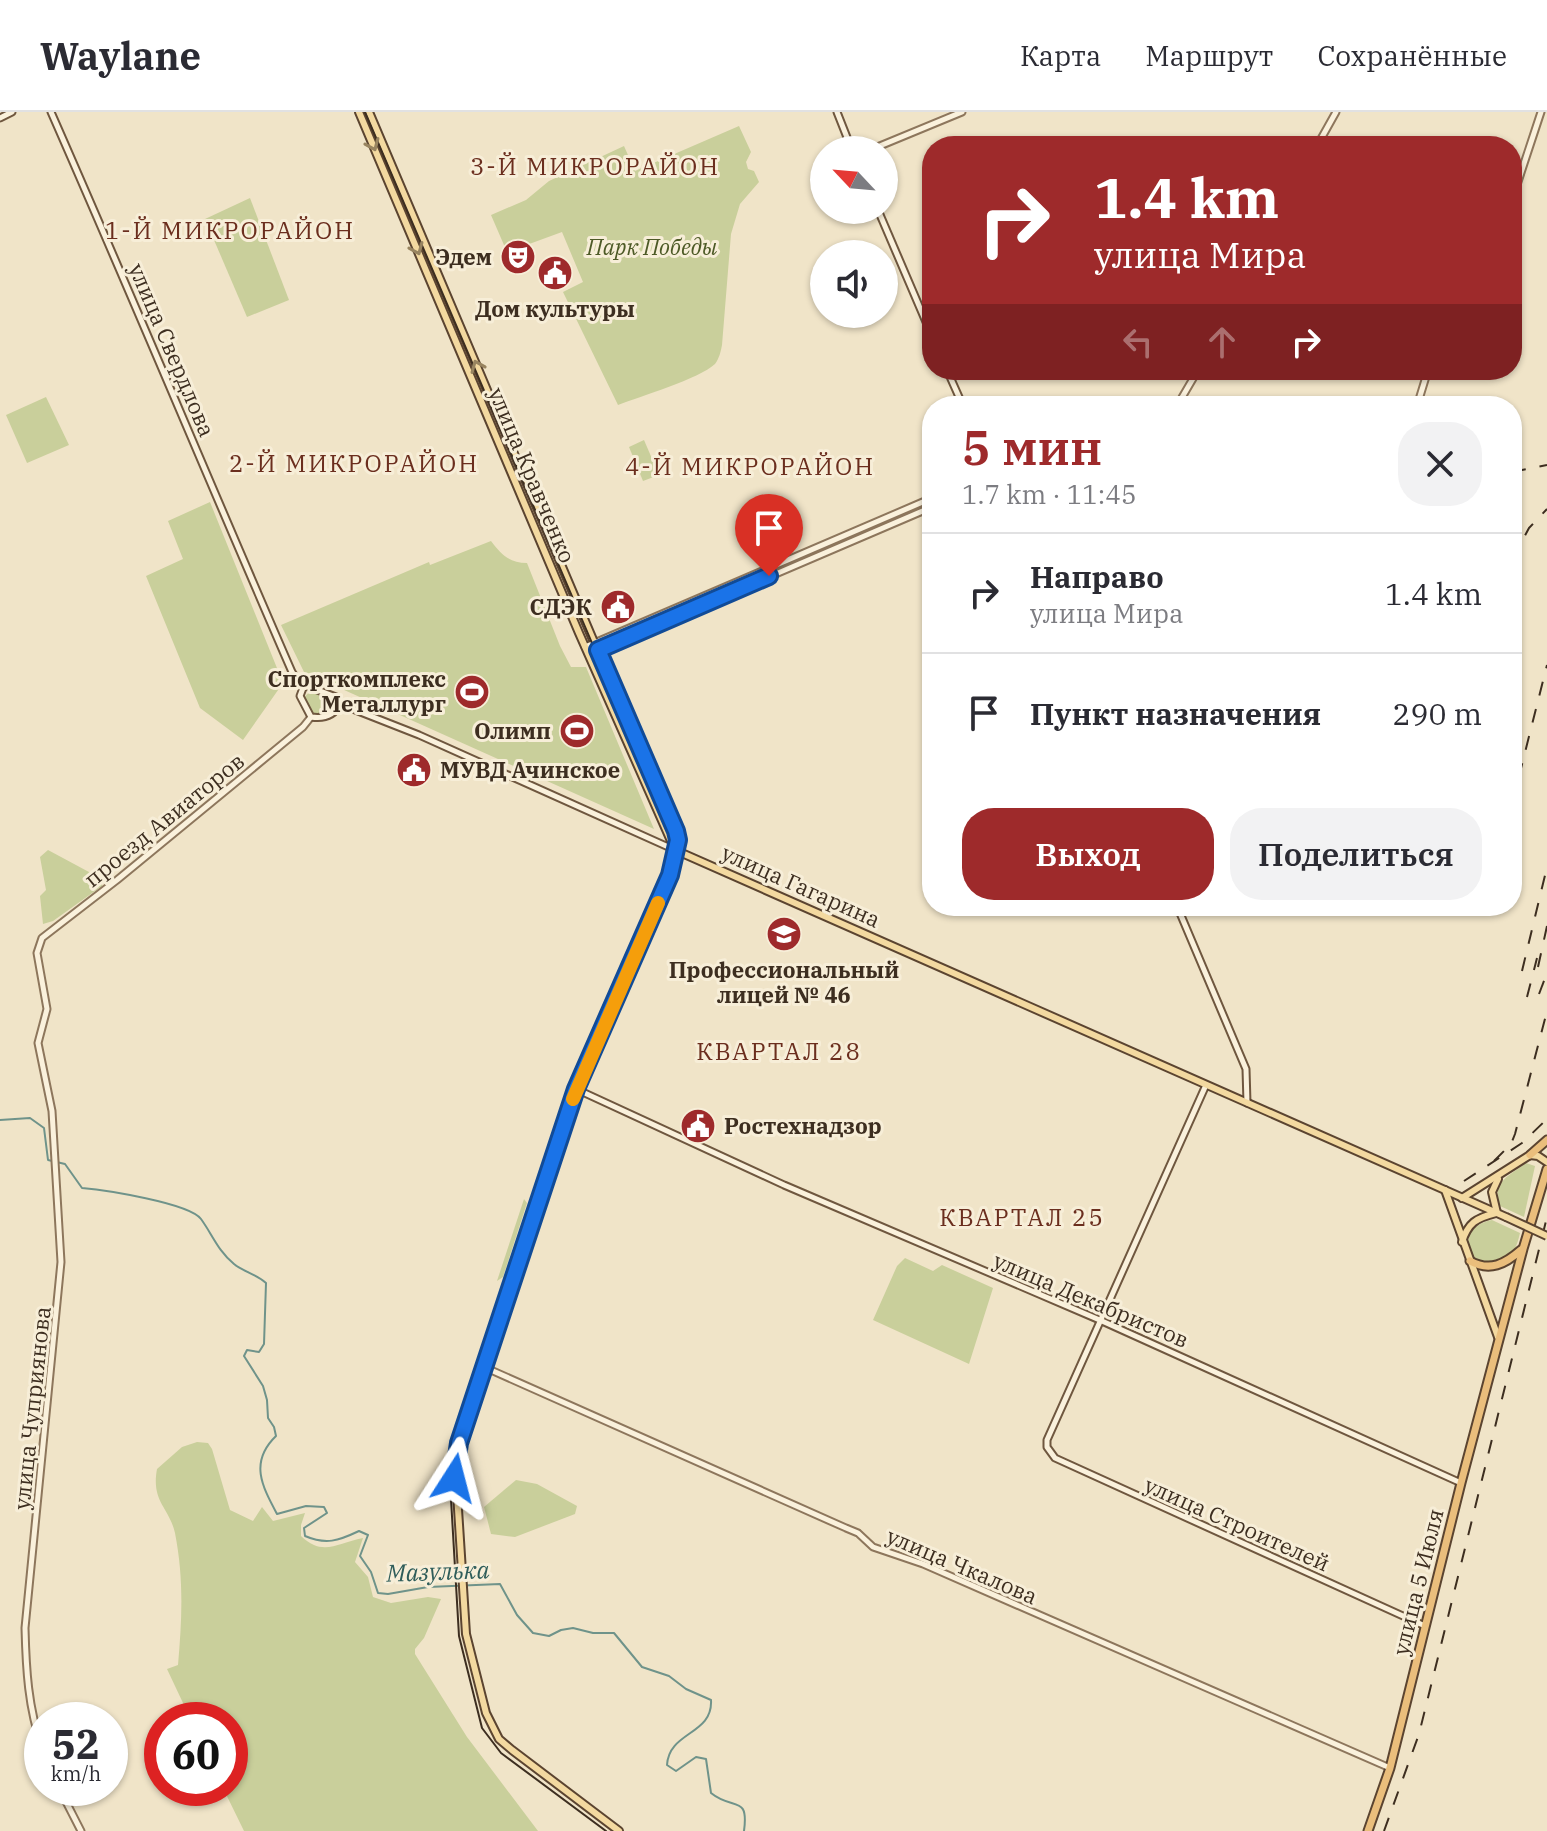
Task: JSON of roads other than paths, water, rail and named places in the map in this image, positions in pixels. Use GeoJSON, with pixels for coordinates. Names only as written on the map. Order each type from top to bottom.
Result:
{"type":"FeatureCollection","features":[{"type":"Feature","properties":{"kind":"highway"},"geometry":{"type":"LineString","coordinates":[[1530,1155],[1547,1140]]}},
{"type":"Feature","properties":{"kind":"highway"},"geometry":{"type":"LineString","coordinates":[[1499,1324],[1547,1169]]}},
{"type":"Feature","properties":{"kind":"highway"},"geometry":{"type":"LineString","coordinates":[[1470,1261],[1488,1267],[1509,1260],[1523,1249]]}},
{"type":"Feature","properties":{"kind":"highway","name":"улица 5 Июля"},"geometry":{"type":"LineString","coordinates":[[1368,1831],[1390,1768],[1499,1341],[1499,1324]]}},
{"type":"Feature","properties":{"kind":"main road"},"geometry":{"type":"LineString","coordinates":[[0,118],[12,112]]}},
{"type":"Feature","properties":{"kind":"main road","name":"улица Свердлова"},"geometry":{"type":"LineString","coordinates":[[51,112],[127,283],[238,550],[292,672],[303,688],[300,696],[311,717]]}},
{"type":"Feature","properties":{"kind":"main road","name":"улица Кравченко"},"geometry":{"type":"LineString","coordinates":[[359,112],[675,850]]}},
{"type":"Feature","properties":{"kind":"main road","name":"улица Кравченко"},"geometry":{"type":"LineString","coordinates":[[369,112],[678,840],[670,875],[576,1089],[455,1462],[466,1634],[486,1713],[499,1739],[619,1831]]}},
{"type":"Feature","properties":{"kind":"main road"},"geometry":{"type":"LineString","coordinates":[[837,112],[846,136]]}},
{"type":"Feature","properties":{"kind":"main road"},"geometry":{"type":"LineString","coordinates":[[898,138],[962,112]]}},
{"type":"Feature","properties":{"kind":"main road"},"geometry":{"type":"LineString","coordinates":[[1323,136],[1336,112]]}},
{"type":"Feature","properties":{"kind":"main road"},"geometry":{"type":"LineString","coordinates":[[1522,170],[1541,112]]}},
{"type":"Feature","properties":{"kind":"main road"},"geometry":{"type":"LineString","coordinates":[[884,224],[922,313]]}},
{"type":"Feature","properties":{"kind":"main road"},"geometry":{"type":"LineString","coordinates":[[587,650],[922,502]]}},
{"type":"Feature","properties":{"kind":"main road"},"geometry":{"type":"LineString","coordinates":[[596,646],[922,511]]}},
{"type":"Feature","properties":{"kind":"main road"},"geometry":{"type":"LineString","coordinates":[[887,517],[890,525]]}},
{"type":"Feature","properties":{"kind":"main road"},"geometry":{"type":"LineString","coordinates":[[797,556],[801,562]]}},
{"type":"Feature","properties":{"kind":"main road","name":"улица Гагарина"},"geometry":{"type":"LineString","coordinates":[[303,688],[311,686],[330,694],[340,704],[419,735],[1547,1236]]}},
{"type":"Feature","properties":{"kind":"main road","name":"проезд Авиаторов"},"geometry":{"type":"LineString","coordinates":[[37,948],[42,938],[204,809],[311,717],[333,714],[340,704]]}},
{"type":"Feature","properties":{"kind":"main road"},"geometry":{"type":"LineString","coordinates":[[1181,916],[1246,1069],[1247,1103]]}},
{"type":"Feature","properties":{"kind":"main road","name":"улица Чуприянова"},"geometry":{"type":"LineString","coordinates":[[30,1702],[25,1628],[61,1262],[52,1111],[38,1043],[47,1003],[37,948]]}},
{"type":"Feature","properties":{"kind":"main road"},"geometry":{"type":"LineString","coordinates":[[1102,1321],[1206,1085]]}},
{"type":"Feature","properties":{"kind":"main road","name":"улица Декабристов"},"geometry":{"type":"LineString","coordinates":[[576,1089],[784,1185],[1102,1321],[1461,1483]]}},
{"type":"Feature","properties":{"kind":"main road"},"geometry":{"type":"LineString","coordinates":[[1462,1198],[1530,1155],[1547,1162]]}},
{"type":"Feature","properties":{"kind":"main road"},"geometry":{"type":"LineString","coordinates":[[1462,1242],[1467,1228],[1476,1219],[1497,1213],[1492,1192],[1503,1173]]}},
{"type":"Feature","properties":{"kind":"main road"},"geometry":{"type":"LineString","coordinates":[[1445,1190],[1462,1242],[1499,1324]]}},
{"type":"Feature","properties":{"kind":"main road","name":"улица Строителей"},"geometry":{"type":"LineString","coordinates":[[1102,1321],[1047,1440],[1047,1447],[1055,1458],[1425,1626]]}},
{"type":"Feature","properties":{"kind":"main road","name":"улица Чкалова"},"geometry":{"type":"LineString","coordinates":[[484,1367],[858,1533],[873,1547],[923,1564],[1390,1768]]}},
{"type":"Feature","properties":{"kind":"main road"},"geometry":{"type":"LineString","coordinates":[[68,1806],[81,1831]]}},
{"type":"Feature","properties":{"kind":"waterway","name":"Мазулька"},"geometry":{"type":"LineString","coordinates":[[0,1120],[30,1118],[44,1128],[48,1160],[65,1164],[82,1188],[146,1198],[193,1213],[201,1219],[228,1259],[266,1283],[264,1344],[259,1352],[247,1350],[244,1356],[263,1386],[268,1418],[276,1436],[260,1465],[263,1484],[277,1514],[306,1506],[324,1507],[327,1513],[304,1528],[305,1536],[326,1541],[359,1531],[368,1535],[360,1556],[371,1572],[378,1593],[500,1584],[517,1615],[533,1633],[549,1636],[573,1628],[593,1633],[614,1633],[642,1667],[669,1676],[686,1689],[711,1700],[705,1720],[675,1745],[667,1765],[676,1771],[696,1757],[706,1759],[711,1793],[742,1807],[744,1831]]}},
{"type":"Feature","properties":{"kind":"tram line"},"geometry":{"type":"LineString","coordinates":[[365,112],[674,835],[671,856],[571,1085],[454,1439],[449,1465],[459,1636],[482,1728],[501,1753],[606,1831]]}},
{"type":"Feature","properties":{"kind":"railway"},"geometry":{"type":"LineString","coordinates":[[1522,470],[1547,465]]}},
{"type":"Feature","properties":{"kind":"railway"},"geometry":{"type":"LineString","coordinates":[[1522,541],[1529,528],[1547,509]]}},
{"type":"Feature","properties":{"kind":"railway"},"geometry":{"type":"LineString","coordinates":[[1522,764],[1547,665]]}},
{"type":"Feature","properties":{"kind":"railway"},"geometry":{"type":"LineString","coordinates":[[1522,971],[1547,867]]}},
{"type":"Feature","properties":{"kind":"railway"},"geometry":{"type":"LineString","coordinates":[[1538,967],[1547,926]]}},
{"type":"Feature","properties":{"kind":"railway"},"geometry":{"type":"LineString","coordinates":[[1527,997],[1537,958]]}},
{"type":"Feature","properties":{"kind":"railway"},"geometry":{"type":"LineString","coordinates":[[1539,994],[1547,973]]}},
{"type":"Feature","properties":{"kind":"railway"},"geometry":{"type":"LineString","coordinates":[[1494,1161],[1511,1144],[1515,1134],[1547,1011]]}},
{"type":"Feature","properties":{"kind":"railway"},"geometry":{"type":"LineString","coordinates":[[1464,1181],[1522,1143],[1547,1119]]}},
{"type":"Feature","properties":{"kind":"railway"},"geometry":{"type":"LineString","coordinates":[[1384,1831],[1419,1734],[1547,1217]]}},
{"type":"Feature","properties":{"kind":"place","name":"Эдем"},"geometry":{"type":"Point","coordinates":[518,257]}},
{"type":"Feature","properties":{"kind":"place","name":"Дом культуры"},"geometry":{"type":"Point","coordinates":[555,273]}},
{"type":"Feature","properties":{"kind":"place","name":"СДЭК"},"geometry":{"type":"Point","coordinates":[618,607]}},
{"type":"Feature","properties":{"kind":"place","name":"Спорткомплекс Металлург"},"geometry":{"type":"Point","coordinates":[472,692]}},
{"type":"Feature","properties":{"kind":"place","name":"Олимп"},"geometry":{"type":"Point","coordinates":[577,731]}},
{"type":"Feature","properties":{"kind":"place","name":"МУВД Ачинское"},"geometry":{"type":"Point","coordinates":[414,770]}},
{"type":"Feature","properties":{"kind":"place","name":"Профессиональный лицей № 46"},"geometry":{"type":"Point","coordinates":[784,934]}},
{"type":"Feature","properties":{"kind":"place","name":"Ростехнадзор"},"geometry":{"type":"Point","coordinates":[698,1126]}},
{"type":"Feature","properties":{"kind":"district","name":"3-Й МИКРОРАЙОН"},"geometry":{"type":"Point","coordinates":[595,167]}},
{"type":"Feature","properties":{"kind":"district","name":"1-Й МИКРОРАЙОН"},"geometry":{"type":"Point","coordinates":[230,231]}},
{"type":"Feature","properties":{"kind":"district","name":"2-Й МИКРОРАЙОН"},"geometry":{"type":"Point","coordinates":[354,464]}},
{"type":"Feature","properties":{"kind":"district","name":"4-Й МИКРОРАЙОН"},"geometry":{"type":"Point","coordinates":[750,467]}},
{"type":"Feature","properties":{"kind":"district","name":"КВАРТАЛ 28"},"geometry":{"type":"Point","coordinates":[779,1052]}},
{"type":"Feature","properties":{"kind":"district","name":"КВАРТАЛ 25"},"geometry":{"type":"Point","coordinates":[1022,1218]}},
{"type":"Feature","properties":{"kind":"park label","name":"Парк Победы"},"geometry":{"type":"Point","coordinates":[652,247]}}]}
